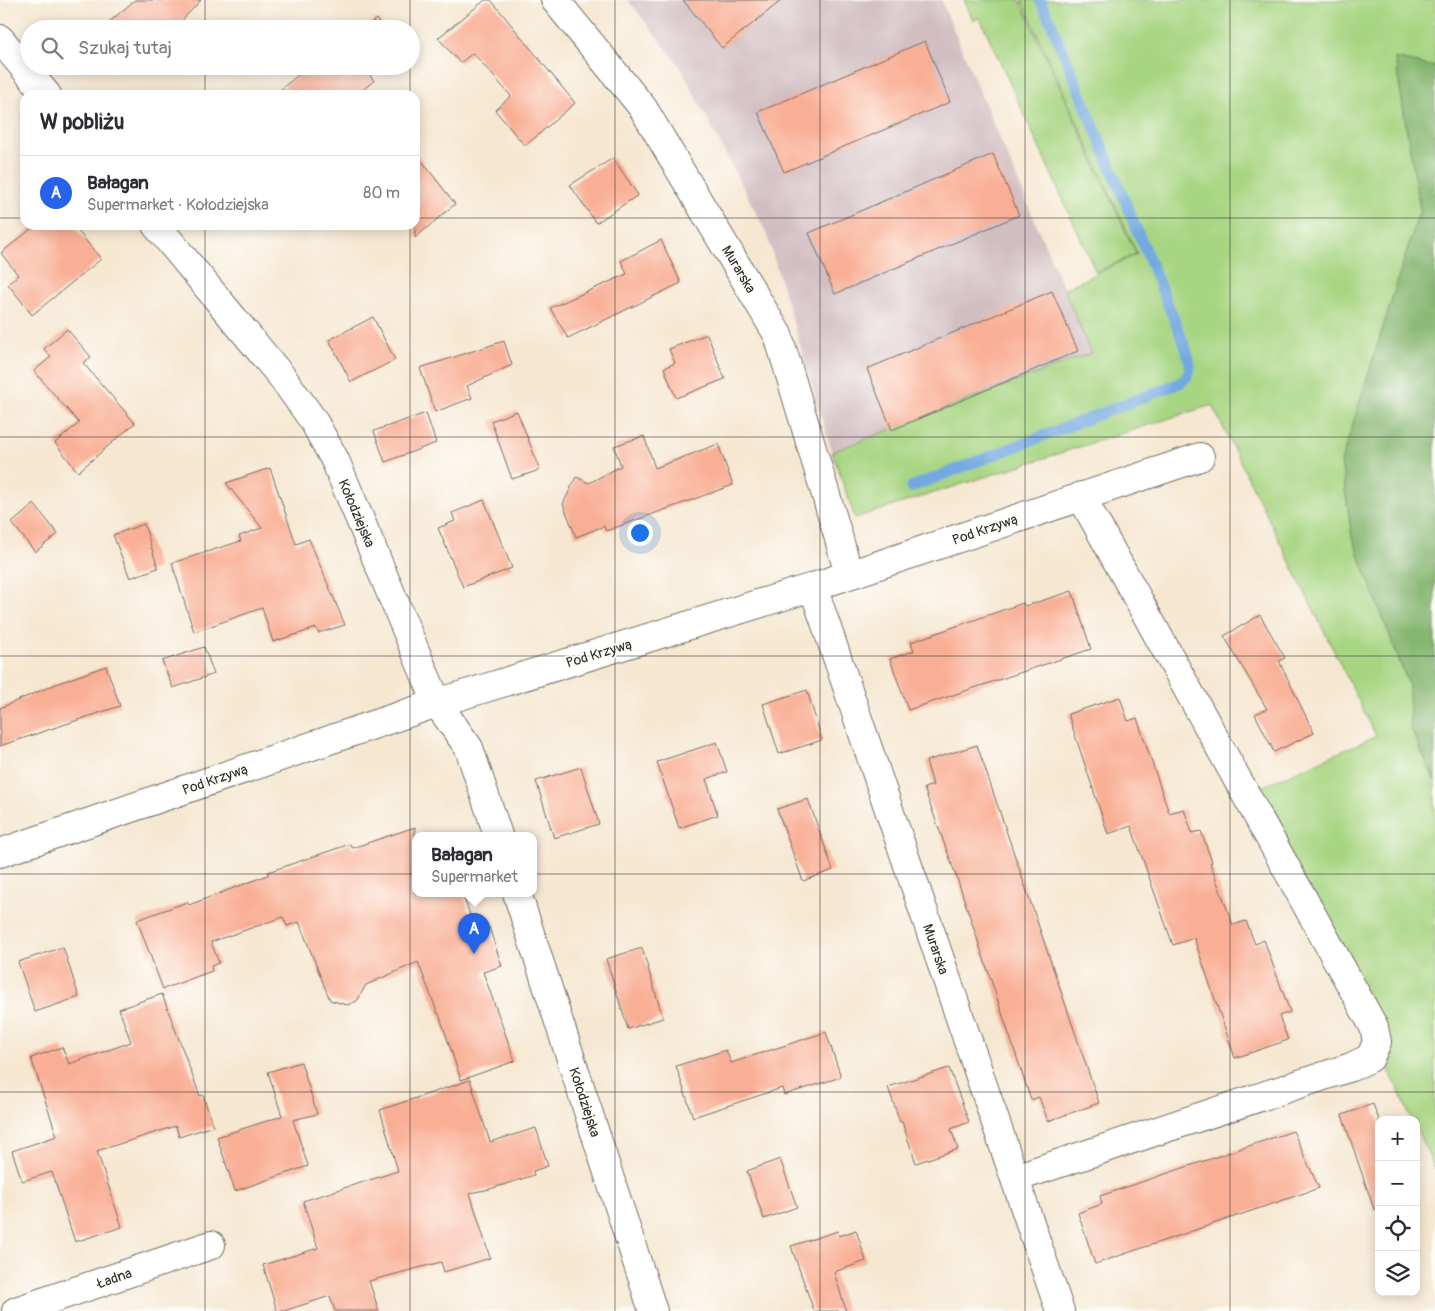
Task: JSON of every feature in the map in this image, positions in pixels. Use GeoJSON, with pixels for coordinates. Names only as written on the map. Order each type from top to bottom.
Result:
{"type":"FeatureCollection","features":[{"type":"Feature","properties":{"kind":"street","name":"Murarska"},"geometry":{"type":"LineString","coordinates":[[555,0],[643,108],[778,335],[849,575]]}},
{"type":"Feature","properties":{"kind":"street"},"geometry":{"type":"LineString","coordinates":[[0,39],[20,63]]}},
{"type":"Feature","properties":{"kind":"street"},"geometry":{"type":"LineString","coordinates":[[30,75],[43,90]]}},
{"type":"Feature","properties":{"kind":"street","name":"Kołodziejska"},"geometry":{"type":"LineString","coordinates":[[160,230],[282,377],[314,420],[335,460],[437,702],[470,748],[497,832]]}},
{"type":"Feature","properties":{"kind":"street","name":"Pod Krzywą"},"geometry":{"type":"LineString","coordinates":[[0,853],[437,702],[813,587],[1200,457]]}},
{"type":"Feature","properties":{"kind":"street"},"geometry":{"type":"LineString","coordinates":[[1015,1178],[1351,1067],[1370,1058],[1377,1042],[1374,1027],[1081,496]]}},
{"type":"Feature","properties":{"kind":"street","name":"Murarska"},"geometry":{"type":"LineString","coordinates":[[813,587],[1060,1311]]}},
{"type":"Feature","properties":{"kind":"street","name":"Kołodziejska"},"geometry":{"type":"LineString","coordinates":[[518,897],[653,1311]]}},
{"type":"Feature","properties":{"kind":"street","name":"Ładna"},"geometry":{"type":"LineString","coordinates":[[16,1311],[211,1244]]}},
{"type":"Feature","properties":{"kind":"shaded area"},"geometry":{"type":"Polygon","coordinates":[[[628,0],[941,0],[1091,353],[832,452],[766,232],[680,66],[628,0]]]}},
{"type":"Feature","properties":{"kind":"green space"},"geometry":{"type":"Polygon","coordinates":[[[964,0],[1020,0],[1136,254],[1096,272],[980,18],[973,20],[964,0]]]}},
{"type":"Feature","properties":{"kind":"green space"},"geometry":{"type":"Polygon","coordinates":[[[1022,0],[1435,0],[1435,67],[1395,59],[1420,209],[1341,462],[1352,537],[1409,686],[1410,727],[1435,781],[1435,1169],[1420,1137],[1420,1116],[1410,1116],[1259,788],[1376,736],[1212,405],[855,518],[832,452],[1091,353],[1064,289],[1137,254],[1022,0]]]}},
{"type":"Feature","properties":{"kind":"green space"},"geometry":{"type":"Polygon","coordinates":[[[1395,58],[1435,67],[1435,781],[1410,727],[1409,686],[1352,537],[1341,462],[1420,209],[1395,58]]]}},
{"type":"Feature","properties":{"kind":"building"},"geometry":{"type":"Polygon","coordinates":[[[135,0],[201,0],[182,20],[112,20],[135,0]]]}},
{"type":"Feature","properties":{"kind":"building"},"geometry":{"type":"Polygon","coordinates":[[[485,0],[491,0],[575,103],[525,146],[495,110],[511,96],[473,53],[460,63],[438,38],[485,0]]]}},
{"type":"Feature","properties":{"kind":"building"},"geometry":{"type":"Polygon","coordinates":[[[683,0],[782,0],[722,48],[683,0]]]}},
{"type":"Feature","properties":{"kind":"building"},"geometry":{"type":"Polygon","coordinates":[[[925,41],[950,102],[784,172],[758,112],[925,41]]]}},
{"type":"Feature","properties":{"kind":"building"},"geometry":{"type":"Polygon","coordinates":[[[298,75],[370,75],[374,81],[362,90],[280,90],[298,75]]]}},
{"type":"Feature","properties":{"kind":"building"},"geometry":{"type":"Polygon","coordinates":[[[993,154],[1019,215],[835,294],[809,233],[993,154]]]}},
{"type":"Feature","properties":{"kind":"building"},"geometry":{"type":"Polygon","coordinates":[[[420,158],[455,204],[415,238],[415,230],[420,230],[420,158]]]}},
{"type":"Feature","properties":{"kind":"building"},"geometry":{"type":"Polygon","coordinates":[[[613,158],[638,195],[596,223],[570,185],[613,158]]]}},
{"type":"Feature","properties":{"kind":"building"},"geometry":{"type":"Polygon","coordinates":[[[30,230],[77,230],[101,259],[32,315],[8,284],[18,275],[1,253],[30,230]]]}},
{"type":"Feature","properties":{"kind":"building"},"geometry":{"type":"Polygon","coordinates":[[[661,240],[681,283],[568,338],[550,308],[627,274],[621,261],[661,240]]]}},
{"type":"Feature","properties":{"kind":"building"},"geometry":{"type":"Polygon","coordinates":[[[1052,291],[1078,351],[892,430],[867,369],[1052,291]]]}},
{"type":"Feature","properties":{"kind":"building"},"geometry":{"type":"Polygon","coordinates":[[[373,317],[395,360],[351,382],[329,340],[373,317]]]}},
{"type":"Feature","properties":{"kind":"building"},"geometry":{"type":"Polygon","coordinates":[[[67,329],[91,357],[83,363],[135,423],[78,472],[55,443],[79,423],[34,371],[51,357],[44,349],[67,329]]]}},
{"type":"Feature","properties":{"kind":"building"},"geometry":{"type":"Polygon","coordinates":[[[707,334],[725,379],[676,398],[664,368],[675,363],[669,349],[707,334]]]}},
{"type":"Feature","properties":{"kind":"building"},"geometry":{"type":"Polygon","coordinates":[[[504,341],[512,365],[467,386],[472,398],[435,412],[420,368],[504,341]]]}},
{"type":"Feature","properties":{"kind":"building"},"geometry":{"type":"Polygon","coordinates":[[[517,411],[540,470],[512,479],[491,421],[517,411]]]}},
{"type":"Feature","properties":{"kind":"building"},"geometry":{"type":"Polygon","coordinates":[[[426,413],[436,443],[385,462],[374,431],[426,413]]]}},
{"type":"Feature","properties":{"kind":"building"},"geometry":{"type":"Polygon","coordinates":[[[644,436],[655,468],[718,444],[733,485],[606,531],[604,526],[576,537],[563,504],[576,477],[589,483],[621,466],[614,446],[644,436]]]}},
{"type":"Feature","properties":{"kind":"building"},"geometry":{"type":"Polygon","coordinates":[[[270,468],[296,544],[309,539],[345,625],[318,633],[316,628],[273,642],[262,608],[194,632],[172,563],[241,541],[239,536],[262,528],[226,483],[270,468]]]}},
{"type":"Feature","properties":{"kind":"building"},"geometry":{"type":"Polygon","coordinates":[[[484,500],[512,568],[463,587],[438,528],[455,521],[452,513],[484,500]]]}},
{"type":"Feature","properties":{"kind":"building"},"geometry":{"type":"Polygon","coordinates":[[[34,504],[58,534],[35,552],[12,523],[34,504]]]}},
{"type":"Feature","properties":{"kind":"building"},"geometry":{"type":"Polygon","coordinates":[[[144,524],[158,568],[130,578],[113,535],[144,524]]]}},
{"type":"Feature","properties":{"kind":"building"},"geometry":{"type":"Polygon","coordinates":[[[1072,591],[1091,649],[908,710],[890,659],[914,651],[911,642],[1023,603],[1025,606],[1072,591]]]}},
{"type":"Feature","properties":{"kind":"building"},"geometry":{"type":"Polygon","coordinates":[[[1260,615],[1285,658],[1279,661],[1314,733],[1274,752],[1255,714],[1267,709],[1224,636],[1260,615]]]}},
{"type":"Feature","properties":{"kind":"building"},"geometry":{"type":"Polygon","coordinates":[[[204,647],[214,674],[173,688],[162,661],[204,647]]]}},
{"type":"Feature","properties":{"kind":"building"},"geometry":{"type":"Polygon","coordinates":[[[106,666],[120,706],[0,746],[0,708],[56,684],[106,666]]]}},
{"type":"Feature","properties":{"kind":"building"},"geometry":{"type":"Polygon","coordinates":[[[807,690],[822,740],[779,754],[763,704],[807,690]]]}},
{"type":"Feature","properties":{"kind":"building"},"geometry":{"type":"Polygon","coordinates":[[[1120,697],[1128,721],[1137,718],[1169,813],[1184,809],[1192,833],[1201,831],[1212,862],[1210,863],[1233,925],[1246,921],[1255,944],[1264,940],[1290,1012],[1279,1016],[1288,1040],[1235,1058],[1194,938],[1173,945],[1131,826],[1108,834],[1068,714],[1120,697]]]}},
{"type":"Feature","properties":{"kind":"building"},"geometry":{"type":"Polygon","coordinates":[[[717,742],[727,772],[706,779],[718,815],[679,828],[657,762],[717,742]]]}},
{"type":"Feature","properties":{"kind":"building"},"geometry":{"type":"Polygon","coordinates":[[[977,745],[1099,1103],[1048,1121],[1039,1097],[1031,1100],[958,881],[924,788],[933,785],[926,761],[977,745]]]}},
{"type":"Feature","properties":{"kind":"building"},"geometry":{"type":"Polygon","coordinates":[[[581,767],[599,824],[554,838],[536,781],[581,767]]]}},
{"type":"Feature","properties":{"kind":"building"},"geometry":{"type":"Polygon","coordinates":[[[808,799],[833,870],[803,881],[777,809],[808,799]]]}},
{"type":"Feature","properties":{"kind":"building"},"geometry":{"type":"Polygon","coordinates":[[[415,827],[415,832],[412,832],[412,897],[463,897],[476,931],[489,927],[502,966],[483,972],[515,1061],[461,1080],[439,1014],[418,962],[366,985],[357,1001],[347,1005],[330,1000],[299,922],[287,926],[283,917],[211,942],[219,963],[211,966],[212,971],[163,989],[137,920],[187,902],[189,905],[268,875],[268,872],[350,844],[352,848],[415,827]]]}},
{"type":"Feature","properties":{"kind":"building"},"geometry":{"type":"Polygon","coordinates":[[[63,947],[79,997],[35,1012],[18,962],[63,947]]]}},
{"type":"Feature","properties":{"kind":"building"},"geometry":{"type":"Polygon","coordinates":[[[642,948],[663,1018],[628,1029],[606,959],[642,948]]]}},
{"type":"Feature","properties":{"kind":"building"},"geometry":{"type":"Polygon","coordinates":[[[162,994],[200,1096],[203,1095],[213,1126],[179,1137],[176,1126],[97,1151],[122,1227],[75,1242],[52,1172],[22,1181],[12,1151],[57,1136],[31,1058],[62,1047],[69,1064],[131,1042],[119,1009],[162,994]]]}},
{"type":"Feature","properties":{"kind":"building"},"geometry":{"type":"Polygon","coordinates":[[[826,1032],[841,1077],[784,1095],[782,1088],[693,1117],[676,1066],[726,1050],[731,1063],[826,1032]]]}},
{"type":"Feature","properties":{"kind":"building"},"geometry":{"type":"Polygon","coordinates":[[[301,1062],[317,1114],[293,1120],[308,1166],[235,1191],[217,1137],[282,1116],[268,1072],[301,1062]]]}},
{"type":"Feature","properties":{"kind":"building"},"geometry":{"type":"Polygon","coordinates":[[[949,1068],[969,1122],[951,1129],[958,1149],[916,1163],[888,1087],[949,1068]]]}},
{"type":"Feature","properties":{"kind":"building"},"geometry":{"type":"Polygon","coordinates":[[[470,1080],[490,1142],[536,1128],[548,1166],[533,1171],[534,1175],[490,1189],[470,1193],[490,1258],[444,1272],[441,1262],[369,1281],[379,1311],[335,1311],[330,1296],[284,1311],[277,1311],[263,1265],[318,1248],[303,1201],[398,1171],[380,1110],[470,1080]]]}},
{"type":"Feature","properties":{"kind":"building"},"geometry":{"type":"Polygon","coordinates":[[[1373,1104],[1378,1116],[1375,1116],[1375,1209],[1374,1209],[1342,1115],[1373,1104]]]}},
{"type":"Feature","properties":{"kind":"building"},"geometry":{"type":"Polygon","coordinates":[[[1293,1131],[1319,1188],[1095,1264],[1078,1213],[1102,1204],[1100,1196],[1293,1131]]]}},
{"type":"Feature","properties":{"kind":"building"},"geometry":{"type":"Polygon","coordinates":[[[780,1159],[797,1207],[764,1219],[747,1171],[780,1159]]]}},
{"type":"Feature","properties":{"kind":"building"},"geometry":{"type":"Polygon","coordinates":[[[856,1230],[866,1261],[834,1272],[846,1311],[814,1311],[791,1246],[838,1231],[839,1236],[856,1230]]]}},
{"type":"Feature","properties":{"kind":"waterway"},"geometry":{"type":"LineString","coordinates":[[911,487],[1180,383],[1188,375],[1190,362],[1185,346],[1040,0]]}},
{"type":"Feature","properties":{"kind":"place","name":"Bałagan"},"geometry":{"type":"Point","coordinates":[474,954]}}]}
